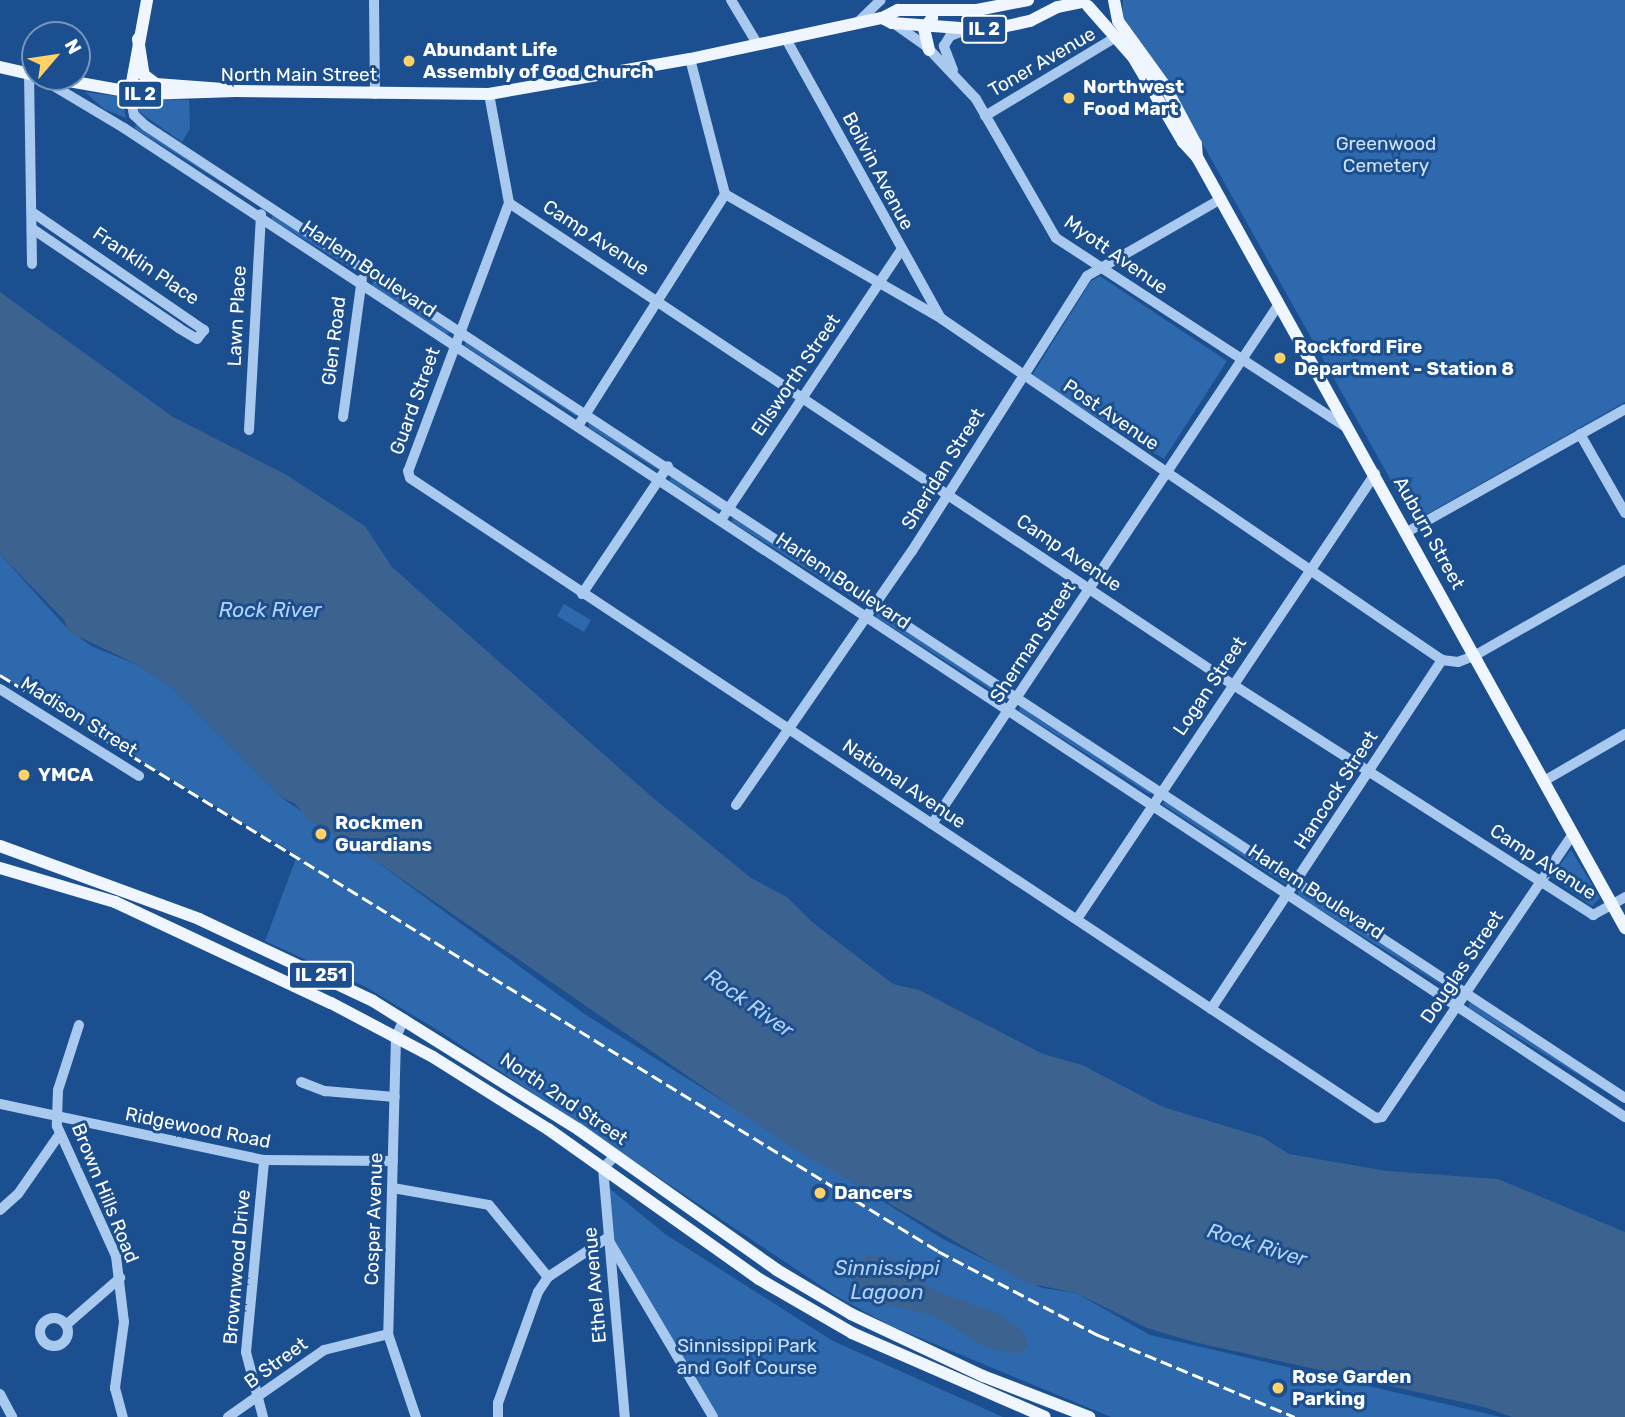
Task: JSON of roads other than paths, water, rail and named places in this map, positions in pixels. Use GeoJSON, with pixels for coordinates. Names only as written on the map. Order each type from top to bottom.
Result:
{"type":"FeatureCollection","features":[{"type":"Feature","properties":{"kind":"main road","name":"IL 2"},"geometry":{"type":"LineString","coordinates":[[147,0],[138,39],[144,75],[156,84],[236,90]]}},
{"type":"Feature","properties":{"kind":"main road","name":"North Main Street"},"geometry":{"type":"LineString","coordinates":[[887,20],[898,5],[977,10],[1028,0]]}},
{"type":"Feature","properties":{"kind":"main road","name":"North Main Street"},"geometry":{"type":"LineString","coordinates":[[91,86],[130,93],[206,95],[236,90],[489,94],[690,59],[856,22],[887,20],[974,29],[1019,24],[1083,3],[1102,7],[1114,0]]}},
{"type":"Feature","properties":{"kind":"main road","name":"Auburn Street"},"geometry":{"type":"LineString","coordinates":[[1114,0],[1118,21],[1166,86],[1196,144],[1197,157]]}},
{"type":"Feature","properties":{"kind":"main road","name":"Auburn Street"},"geometry":{"type":"LineString","coordinates":[[1083,3],[1116,37],[1197,157],[1625,928]]}},
{"type":"Feature","properties":{"kind":"main road"},"geometry":{"type":"LineString","coordinates":[[929,50],[924,35],[926,23],[942,15],[977,10]]}},
{"type":"Feature","properties":{"kind":"main road"},"geometry":{"type":"LineString","coordinates":[[130,93],[138,39]]}},
{"type":"Feature","properties":{"kind":"main road","name":"North Main Street"},"geometry":{"type":"LineString","coordinates":[[0,67],[21,72]]}},
{"type":"Feature","properties":{"kind":"main road","name":"North 2nd Street"},"geometry":{"type":"LineString","coordinates":[[0,846],[199,919],[404,1019],[615,1156],[777,1270],[851,1314],[983,1376],[1089,1417]]}},
{"type":"Feature","properties":{"kind":"main road","name":"North 2nd Street"},"geometry":{"type":"LineString","coordinates":[[0,868],[115,902],[396,1037],[548,1129],[758,1279],[852,1333],[1045,1417]]}},
{"type":"Feature","properties":{"kind":"street"},"geometry":{"type":"LineString","coordinates":[[374,0],[375,94]]}},
{"type":"Feature","properties":{"kind":"street"},"geometry":{"type":"LineString","coordinates":[[732,0],[758,45]]}},
{"type":"Feature","properties":{"kind":"street"},"geometry":{"type":"LineString","coordinates":[[856,22],[881,0]]}},
{"type":"Feature","properties":{"kind":"street","name":"Myott Avenue"},"geometry":{"type":"LineString","coordinates":[[887,20],[910,32],[958,80],[985,116],[1051,233],[1097,267],[1350,431]]}},
{"type":"Feature","properties":{"kind":"street"},"geometry":{"type":"LineString","coordinates":[[958,80],[944,46],[956,32],[974,29]]}},
{"type":"Feature","properties":{"kind":"street","name":"Toner Avenue"},"geometry":{"type":"LineString","coordinates":[[985,116],[1116,37]]}},
{"type":"Feature","properties":{"kind":"street","name":"Boilvin Avenue"},"geometry":{"type":"LineString","coordinates":[[786,39],[901,250],[942,319]]}},
{"type":"Feature","properties":{"kind":"street"},"geometry":{"type":"LineString","coordinates":[[578,426],[725,194],[690,59]]}},
{"type":"Feature","properties":{"kind":"street"},"geometry":{"type":"LineString","coordinates":[[32,264],[36,91]]}},
{"type":"Feature","properties":{"kind":"street","name":"Harlem Boulevard"},"geometry":{"type":"LineString","coordinates":[[63,91],[124,128],[578,426],[1625,1118]]}},
{"type":"Feature","properties":{"kind":"street"},"geometry":{"type":"LineString","coordinates":[[124,128],[134,115],[130,93]]}},
{"type":"Feature","properties":{"kind":"street"},"geometry":{"type":"LineString","coordinates":[[489,94],[509,203]]}},
{"type":"Feature","properties":{"kind":"street","name":"Harlem Boulevard"},"geometry":{"type":"LineString","coordinates":[[134,115],[366,273],[587,413],[1018,699],[1624,1095]]}},
{"type":"Feature","properties":{"kind":"street","name":"Post Avenue"},"geometry":{"type":"LineString","coordinates":[[725,194],[942,319],[1024,379],[1443,660]]}},
{"type":"Feature","properties":{"kind":"street","name":"Sheridan Street"},"geometry":{"type":"LineString","coordinates":[[736,805],[866,617],[1024,379],[1079,286],[1097,267],[1220,199]]}},
{"type":"Feature","properties":{"kind":"street","name":"Camp Avenue"},"geometry":{"type":"LineString","coordinates":[[509,203],[660,300],[1232,684],[1370,770],[1592,915],[1612,904]]}},
{"type":"Feature","properties":{"kind":"street","name":"Guard Street"},"geometry":{"type":"LineString","coordinates":[[410,478],[408,471],[509,203]]}},
{"type":"Feature","properties":{"kind":"street"},"geometry":{"type":"LineString","coordinates":[[259,218],[267,206]]}},
{"type":"Feature","properties":{"kind":"street","name":"Franklin Place"},"geometry":{"type":"LineString","coordinates":[[32,212],[204,330],[197,339],[33,229]]}},
{"type":"Feature","properties":{"kind":"street","name":"Lawn Place"},"geometry":{"type":"LineString","coordinates":[[249,430],[259,218]]}},
{"type":"Feature","properties":{"kind":"street","name":"Ellsworth Street"},"geometry":{"type":"LineString","coordinates":[[721,520],[901,250]]}},
{"type":"Feature","properties":{"kind":"street","name":"Glen Road"},"geometry":{"type":"LineString","coordinates":[[343,417],[359,283],[366,273]]}},
{"type":"Feature","properties":{"kind":"street","name":"Sherman Street"},"geometry":{"type":"LineString","coordinates":[[932,824],[1018,699],[1279,304]]}},
{"type":"Feature","properties":{"kind":"street"},"geometry":{"type":"LineString","coordinates":[[1407,532],[1625,409]]}},
{"type":"Feature","properties":{"kind":"street"},"geometry":{"type":"LineString","coordinates":[[1580,434],[1625,513]]}},
{"type":"Feature","properties":{"kind":"street"},"geometry":{"type":"LineString","coordinates":[[582,594],[668,466]]}},
{"type":"Feature","properties":{"kind":"street","name":"Logan Street"},"geometry":{"type":"LineString","coordinates":[[1077,919],[1374,474]]}},
{"type":"Feature","properties":{"kind":"street","name":"National Avenue"},"geometry":{"type":"LineString","coordinates":[[410,478],[1379,1119]]}},
{"type":"Feature","properties":{"kind":"street"},"geometry":{"type":"LineString","coordinates":[[1443,660],[1458,662],[1474,656],[1625,570]]}},
{"type":"Feature","properties":{"kind":"street","name":"Hancock Street"},"geometry":{"type":"LineString","coordinates":[[1210,1009],[1443,660]]}},
{"type":"Feature","properties":{"kind":"street","name":"Madison Street"},"geometry":{"type":"LineString","coordinates":[[0,689],[139,776]]}},
{"type":"Feature","properties":{"kind":"street"},"geometry":{"type":"LineString","coordinates":[[1544,781],[1625,734]]}},
{"type":"Feature","properties":{"kind":"street","name":"Douglas Street"},"geometry":{"type":"LineString","coordinates":[[1379,1119],[1573,834]]}},
{"type":"Feature","properties":{"kind":"street"},"geometry":{"type":"LineString","coordinates":[[1612,904],[1625,897]]}},
{"type":"Feature","properties":{"kind":"street","name":"Cosper Avenue"},"geometry":{"type":"LineString","coordinates":[[404,1019],[396,1037],[388,1334],[416,1417]]}},
{"type":"Feature","properties":{"kind":"street","name":"Brown Hills Road"},"geometry":{"type":"LineString","coordinates":[[79,1025],[58,1090],[59,1135],[113,1249],[120,1278],[124,1322],[115,1388],[123,1417]]}},
{"type":"Feature","properties":{"kind":"street"},"geometry":{"type":"LineString","coordinates":[[302,1082],[325,1091],[395,1097]]}},
{"type":"Feature","properties":{"kind":"street"},"geometry":{"type":"LineString","coordinates":[[1612,1109],[1624,1095]]}},
{"type":"Feature","properties":{"kind":"street","name":"Ridgewood Road"},"geometry":{"type":"LineString","coordinates":[[0,1104],[264,1160],[393,1161]]}},
{"type":"Feature","properties":{"kind":"street"},"geometry":{"type":"LineString","coordinates":[[0,1210],[18,1194],[59,1135]]}},
{"type":"Feature","properties":{"kind":"street"},"geometry":{"type":"LineString","coordinates":[[603,1168],[615,1156]]}},
{"type":"Feature","properties":{"kind":"street","name":"Brownwood Drive"},"geometry":{"type":"LineString","coordinates":[[263,1417],[246,1352],[264,1160]]}},
{"type":"Feature","properties":{"kind":"street","name":"Ethel Avenue"},"geometry":{"type":"LineString","coordinates":[[603,1168],[607,1238],[625,1417]]}},
{"type":"Feature","properties":{"kind":"street"},"geometry":{"type":"LineString","coordinates":[[393,1188],[489,1205],[548,1277]]}},
{"type":"Feature","properties":{"kind":"street"},"geometry":{"type":"LineString","coordinates":[[498,1417],[498,1403],[533,1304],[548,1277],[607,1238],[713,1417]]}},
{"type":"Feature","properties":{"kind":"street"},"geometry":{"type":"LineString","coordinates":[[66,1325],[120,1278]]}},
{"type":"Feature","properties":{"kind":"street","name":"B Street"},"geometry":{"type":"LineString","coordinates":[[228,1417],[324,1350],[388,1334]]}},
{"type":"Feature","properties":{"kind":"street"},"geometry":{"type":"LineString","coordinates":[[0,1394],[10,1416]]}},
{"type":"Feature","properties":{"kind":"water","name":"Rock River"},"geometry":{"type":"Polygon","coordinates":[[[0,292],[173,417],[285,474],[365,526],[392,567],[652,797],[751,878],[787,897],[812,922],[893,984],[919,990],[1043,1054],[1082,1065],[1163,1107],[1262,1137],[1289,1154],[1387,1171],[1498,1179],[1625,1232],[1625,1417],[1512,1417],[1484,1407],[1194,1342],[1147,1328],[1076,1293],[1027,1283],[786,1144],[367,855],[348,851],[334,833],[312,823],[294,803],[282,798],[171,687],[138,665],[69,632],[64,620],[0,554],[0,292]]]}},
{"type":"Feature","properties":{"kind":"water","name":"Sinnissippi Lagoon"},"geometry":{"type":"Polygon","coordinates":[[[869,1254],[895,1259],[934,1290],[997,1313],[1023,1331],[1028,1347],[1018,1354],[988,1348],[932,1315],[864,1299],[849,1272],[869,1254]]]}},
{"type":"Feature","properties":{"kind":"railway"},"geometry":{"type":"LineString","coordinates":[[0,675],[938,1251],[1098,1335],[1295,1417]]}},
{"type":"Feature","properties":{"kind":"place","name":"Abundant Life Assembly of God Church"},"geometry":{"type":"Point","coordinates":[409,61]}},
{"type":"Feature","properties":{"kind":"place","name":"Northwest Food Mart"},"geometry":{"type":"Point","coordinates":[1069,98]}},
{"type":"Feature","properties":{"kind":"place","name":"Rockford Fire Department - Station 8"},"geometry":{"type":"Point","coordinates":[1280,358]}},
{"type":"Feature","properties":{"kind":"place","name":"YMCA"},"geometry":{"type":"Point","coordinates":[24,775]}},
{"type":"Feature","properties":{"kind":"place","name":"Rockmen Guardians"},"geometry":{"type":"Point","coordinates":[321,834]}},
{"type":"Feature","properties":{"kind":"place","name":"Dancers"},"geometry":{"type":"Point","coordinates":[820,1193]}},
{"type":"Feature","properties":{"kind":"place","name":"Rose Garden Parking"},"geometry":{"type":"Point","coordinates":[1278,1388]}},
{"type":"Feature","properties":{"kind":"park label","name":"Greenwood Cemetery"},"geometry":{"type":"Point","coordinates":[1386,155]}},
{"type":"Feature","properties":{"kind":"park label","name":"Sinnissippi Park and Golf Course"},"geometry":{"type":"Point","coordinates":[747,1357]}}]}
